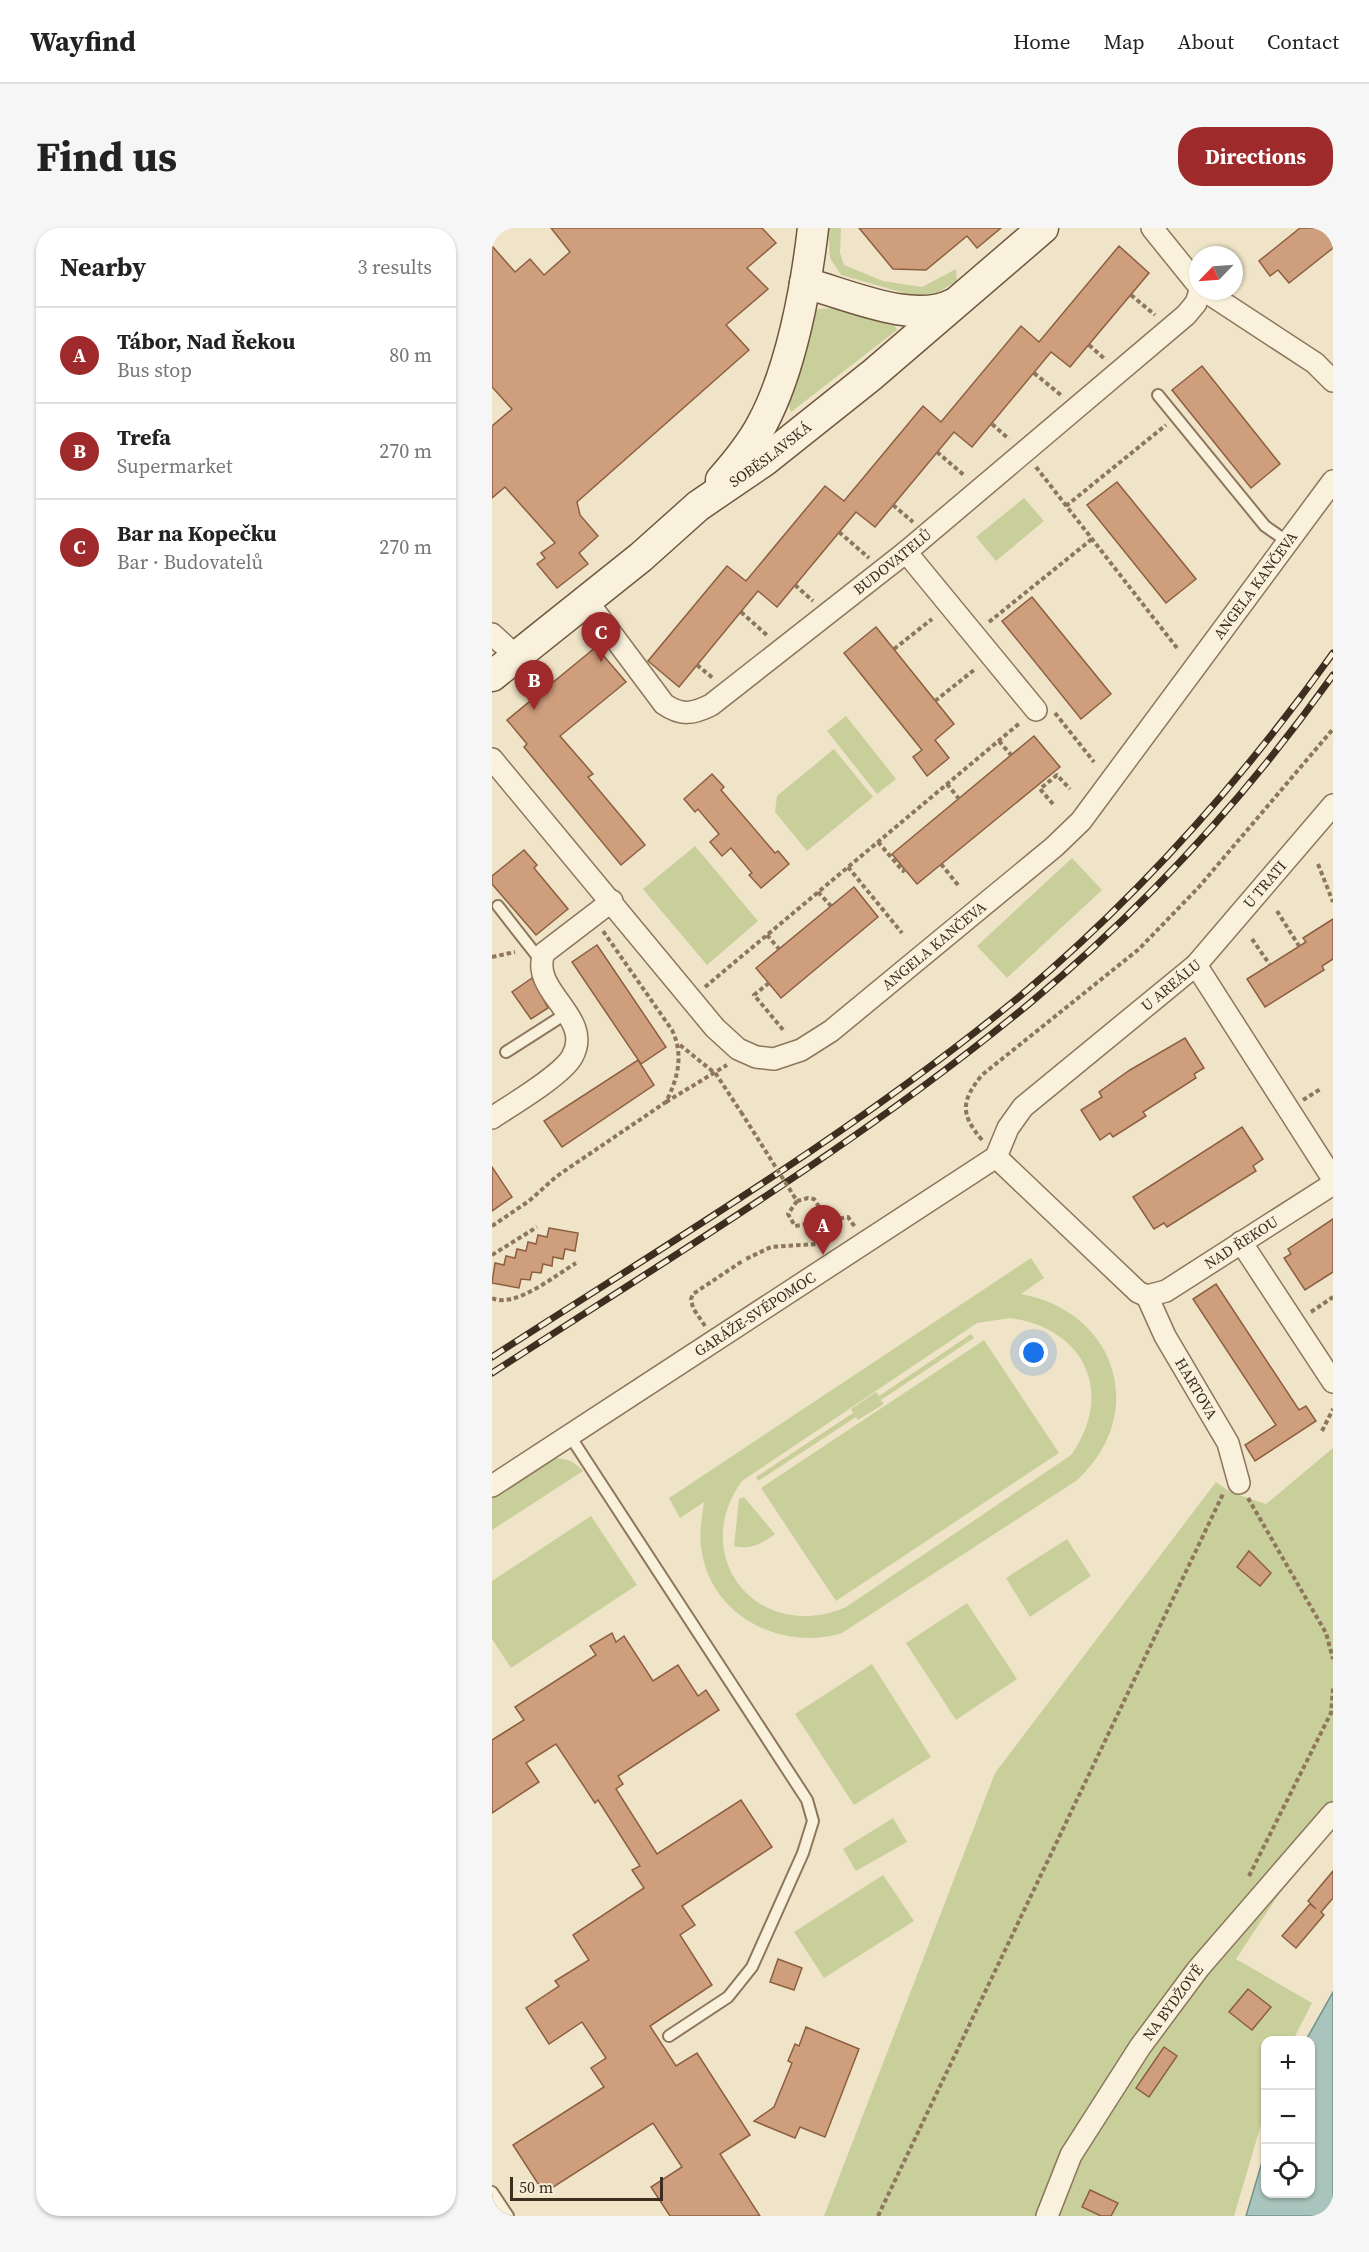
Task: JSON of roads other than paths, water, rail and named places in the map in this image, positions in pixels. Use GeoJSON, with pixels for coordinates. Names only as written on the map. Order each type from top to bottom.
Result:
{"type":"FeatureCollection","features":[{"type":"Feature","properties":{"kind":"main road"},"geometry":{"type":"LineString","coordinates":[[698,506],[744,453],[762,424],[778,388],[805,283],[813,228]]}},
{"type":"Feature","properties":{"kind":"main road","name":"SOBĚSLAVSKÁ"},"geometry":{"type":"LineString","coordinates":[[492,676],[586,601],[698,506],[764,462],[1043,228]]}},
{"type":"Feature","properties":{"kind":"main road"},"geometry":{"type":"LineString","coordinates":[[805,283],[916,313],[932,312],[957,302]]}},
{"type":"Feature","properties":{"kind":"street"},"geometry":{"type":"LineString","coordinates":[[1152,228],[1189,274]]}},
{"type":"Feature","properties":{"kind":"street","name":"BUDOVATELŮ"},"geometry":{"type":"LineString","coordinates":[[586,601],[664,704],[675,712],[688,714],[711,705],[906,552],[1018,447],[1186,315],[1197,300]]}},
{"type":"Feature","properties":{"kind":"street"},"geometry":{"type":"LineString","coordinates":[[1219,300],[1315,363],[1333,381]]}},
{"type":"Feature","properties":{"kind":"street","name":"ANGELA KANČEVA"},"geometry":{"type":"LineString","coordinates":[[492,759],[715,1028],[738,1049],[756,1058],[774,1059],[801,1050],[816,1041],[1054,847],[1081,821],[1333,481]]}},
{"type":"Feature","properties":{"kind":"street"},"geometry":{"type":"LineString","coordinates":[[906,552],[1036,710]]}},
{"type":"Feature","properties":{"kind":"street"},"geometry":{"type":"LineString","coordinates":[[492,634],[517,657]]}},
{"type":"Feature","properties":{"kind":"street","name":"U TRATI"},"geometry":{"type":"LineString","coordinates":[[1196,964],[1333,805]]}},
{"type":"Feature","properties":{"kind":"street"},"geometry":{"type":"LineString","coordinates":[[492,1118],[556,1073],[573,1056],[576,1035],[573,1022],[545,982],[532,956],[544,953],[612,901]]}},
{"type":"Feature","properties":{"kind":"street","name":"U AREÁLU"},"geometry":{"type":"LineString","coordinates":[[996,1157],[1008,1128],[1023,1107],[1196,964],[1333,1182]]}},
{"type":"Feature","properties":{"kind":"street"},"geometry":{"type":"LineString","coordinates":[[996,1157],[1138,1292],[1147,1296]]}},
{"type":"Feature","properties":{"kind":"street","name":"GARÁŽE-SVÉPOMOC"},"geometry":{"type":"LineString","coordinates":[[492,1486],[996,1157]]}},
{"type":"Feature","properties":{"kind":"street","name":"NAD ŘEKOU"},"geometry":{"type":"LineString","coordinates":[[1147,1296],[1167,1291],[1333,1182]]}},
{"type":"Feature","properties":{"kind":"street"},"geometry":{"type":"LineString","coordinates":[[1241,1242],[1333,1382]]}},
{"type":"Feature","properties":{"kind":"street","name":"HARTOVA"},"geometry":{"type":"LineString","coordinates":[[1147,1296],[1166,1336],[1228,1443],[1238,1479]]}},
{"type":"Feature","properties":{"kind":"street","name":"NA BYDŽOVĚ"},"geometry":{"type":"LineString","coordinates":[[1047,2216],[1071,2155],[1140,2047],[1198,1969],[1333,1814]]}},
{"type":"Feature","properties":{"kind":"lane"},"geometry":{"type":"LineString","coordinates":[[1158,395],[1265,526],[1288,542]]}},
{"type":"Feature","properties":{"kind":"lane"},"geometry":{"type":"LineString","coordinates":[[498,906],[532,956]]}},
{"type":"Feature","properties":{"kind":"lane"},"geometry":{"type":"LineString","coordinates":[[506,1052],[567,1013]]}},
{"type":"Feature","properties":{"kind":"lane"},"geometry":{"type":"LineString","coordinates":[[570,1436],[807,1800],[813,1821],[803,1853],[752,1967],[728,1997],[669,2036]]}},
{"type":"Feature","properties":{"kind":"lane"},"geometry":{"type":"LineString","coordinates":[[492,2192],[508,2216]]}},
{"type":"Feature","properties":{"kind":"water"},"geometry":{"type":"Polygon","coordinates":[[[1333,1992],[1333,2216],[1246,2216],[1261,2165],[1261,2198],[1315,2198],[1315,2036],[1308,2036],[1333,1992]]]}},
{"type":"Feature","properties":{"kind":"railway"},"geometry":{"type":"LineString","coordinates":[[492,1357],[827,1140],[957,1047],[1019,997],[1106,919],[1187,835],[1263,746],[1333,653]]}},
{"type":"Feature","properties":{"kind":"railway"},"geometry":{"type":"LineString","coordinates":[[492,1373],[698,1241],[834,1150],[901,1103],[1030,1003],[1113,929],[1192,849],[1265,764],[1333,675]]}},
{"type":"Feature","properties":{"kind":"place","name":"Bar na Kopečku"},"geometry":{"type":"Point","coordinates":[601,662]}},
{"type":"Feature","properties":{"kind":"place","name":"Trefa"},"geometry":{"type":"Point","coordinates":[534,710]}},
{"type":"Feature","properties":{"kind":"place","name":"Tábor, Nad Řekou"},"geometry":{"type":"Point","coordinates":[823,1255]}}]}
